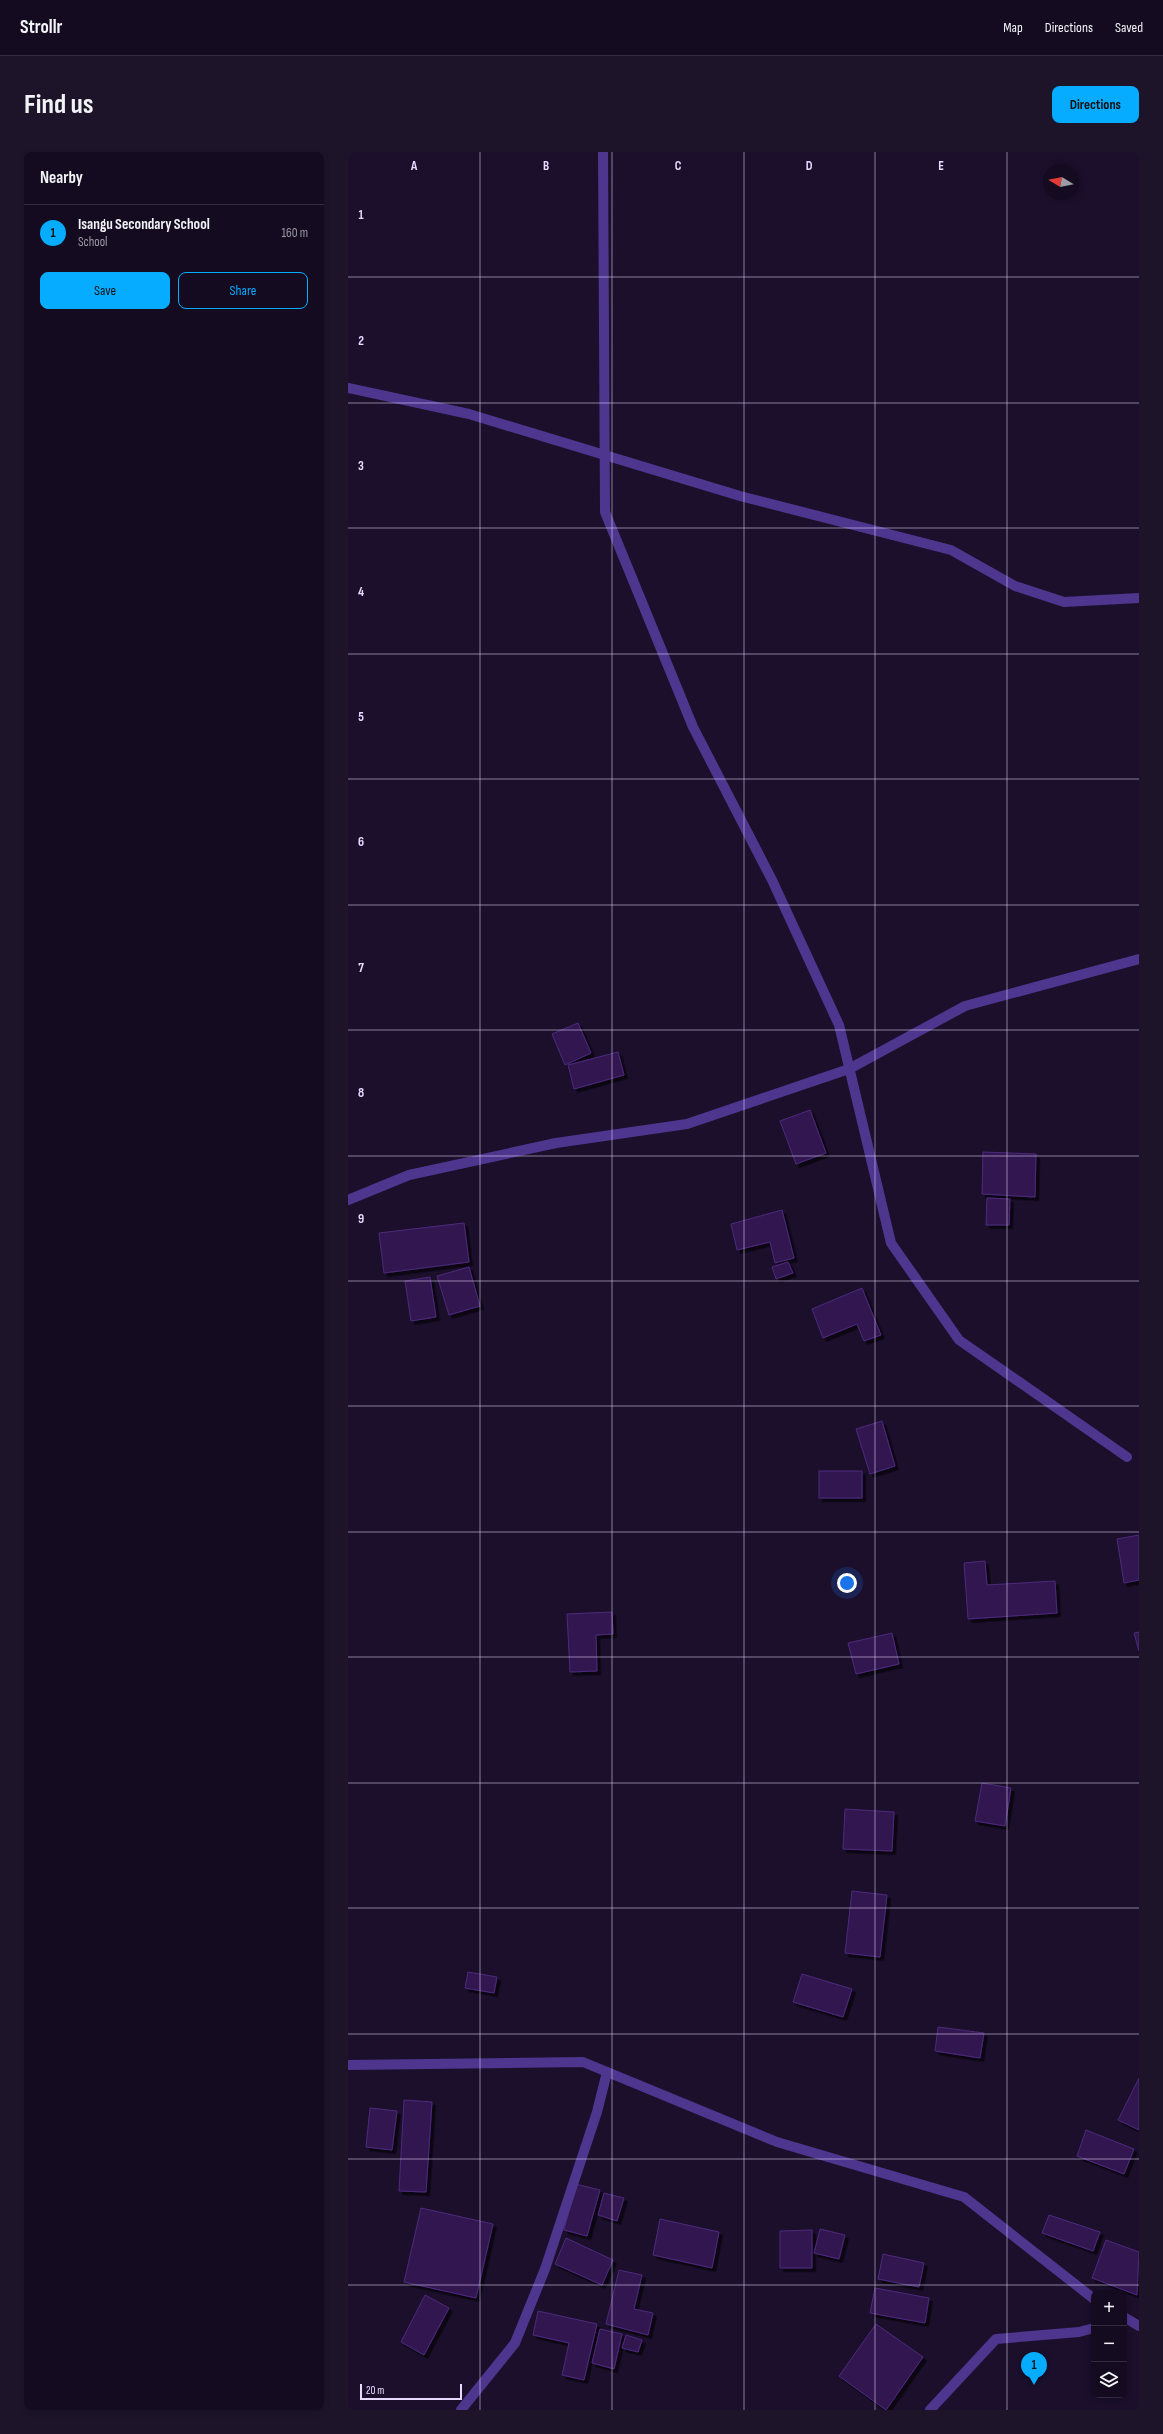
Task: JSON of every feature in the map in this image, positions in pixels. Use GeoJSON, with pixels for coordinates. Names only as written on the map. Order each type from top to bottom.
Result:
{"type":"FeatureCollection","features":[{"type":"Feature","properties":{"kind":"street"},"geometry":{"type":"LineString","coordinates":[[603,152],[606,456],[605,512],[693,727],[772,880],[839,1025],[891,1243],[959,1340],[1127,1457]]}},
{"type":"Feature","properties":{"kind":"street"},"geometry":{"type":"LineString","coordinates":[[348,388],[468,414],[740,496],[951,550],[1015,586],[1064,602],[1139,598]]}},
{"type":"Feature","properties":{"kind":"street"},"geometry":{"type":"LineString","coordinates":[[348,1200],[409,1175],[556,1142],[687,1124],[849,1069],[965,1006],[1139,959]]}},
{"type":"Feature","properties":{"kind":"street"},"geometry":{"type":"LineString","coordinates":[[348,2065],[583,2062],[777,2142],[964,2197],[1091,2297]]}},
{"type":"Feature","properties":{"kind":"street"},"geometry":{"type":"LineString","coordinates":[[461,2410],[515,2343],[545,2269],[597,2112],[607,2072]]}},
{"type":"Feature","properties":{"kind":"street"},"geometry":{"type":"LineString","coordinates":[[1127,2320],[1139,2326]]}},
{"type":"Feature","properties":{"kind":"street"},"geometry":{"type":"LineString","coordinates":[[930,2410],[996,2339],[1078,2332],[1091,2329]]}},
{"type":"Feature","properties":{"kind":"building"},"geometry":{"type":"Polygon","coordinates":[[[578,1023],[591,1053],[565,1065],[552,1034],[578,1023]]]}},
{"type":"Feature","properties":{"kind":"building"},"geometry":{"type":"Polygon","coordinates":[[[618,1052],[624,1075],[574,1089],[568,1065],[618,1052]]]}},
{"type":"Feature","properties":{"kind":"building"},"geometry":{"type":"Polygon","coordinates":[[[810,1110],[826,1153],[796,1164],[780,1121],[810,1110]]]}},
{"type":"Feature","properties":{"kind":"building"},"geometry":{"type":"Polygon","coordinates":[[[983,1152],[1036,1154],[1035,1197],[982,1194],[983,1152]]]}},
{"type":"Feature","properties":{"kind":"building"},"geometry":{"type":"Polygon","coordinates":[[[987,1198],[1010,1199],[1009,1225],[986,1225],[987,1198]]]}},
{"type":"Feature","properties":{"kind":"building"},"geometry":{"type":"Polygon","coordinates":[[[782,1210],[794,1258],[775,1263],[770,1242],[737,1250],[731,1224],[782,1210]]]}},
{"type":"Feature","properties":{"kind":"building"},"geometry":{"type":"Polygon","coordinates":[[[464,1223],[469,1262],[384,1273],[379,1233],[464,1223]]]}},
{"type":"Feature","properties":{"kind":"building"},"geometry":{"type":"Polygon","coordinates":[[[788,1262],[793,1273],[776,1279],[772,1267],[788,1262]]]}},
{"type":"Feature","properties":{"kind":"building"},"geometry":{"type":"Polygon","coordinates":[[[469,1267],[480,1306],[449,1315],[437,1276],[469,1267]]]}},
{"type":"Feature","properties":{"kind":"building"},"geometry":{"type":"Polygon","coordinates":[[[430,1277],[436,1317],[411,1321],[405,1281],[430,1277]]]}},
{"type":"Feature","properties":{"kind":"building"},"geometry":{"type":"Polygon","coordinates":[[[862,1288],[881,1335],[864,1341],[857,1324],[823,1338],[812,1309],[862,1288]]]}},
{"type":"Feature","properties":{"kind":"building"},"geometry":{"type":"Polygon","coordinates":[[[882,1421],[895,1466],[870,1474],[856,1429],[882,1421]]]}},
{"type":"Feature","properties":{"kind":"building"},"geometry":{"type":"Polygon","coordinates":[[[819,1471],[862,1471],[862,1498],[819,1498],[819,1471]]]}},
{"type":"Feature","properties":{"kind":"building"},"geometry":{"type":"Polygon","coordinates":[[[1139,1535],[1139,1580],[1124,1583],[1117,1539],[1139,1535]]]}},
{"type":"Feature","properties":{"kind":"building"},"geometry":{"type":"Polygon","coordinates":[[[985,1561],[987,1585],[1055,1581],[1057,1613],[968,1619],[964,1563],[985,1561]]]}},
{"type":"Feature","properties":{"kind":"building"},"geometry":{"type":"Polygon","coordinates":[[[612,1612],[613,1634],[596,1635],[597,1671],[570,1672],[567,1614],[612,1612]]]}},
{"type":"Feature","properties":{"kind":"building"},"geometry":{"type":"Polygon","coordinates":[[[1139,1632],[1139,1651],[1134,1633],[1139,1632]]]}},
{"type":"Feature","properties":{"kind":"building"},"geometry":{"type":"Polygon","coordinates":[[[892,1633],[899,1664],[856,1674],[848,1643],[892,1633]]]}},
{"type":"Feature","properties":{"kind":"building"},"geometry":{"type":"Polygon","coordinates":[[[982,1783],[1011,1788],[1005,1826],[975,1821],[982,1783]]]}},
{"type":"Feature","properties":{"kind":"building"},"geometry":{"type":"Polygon","coordinates":[[[845,1809],[894,1812],[892,1851],[843,1849],[845,1809]]]}},
{"type":"Feature","properties":{"kind":"building"},"geometry":{"type":"Polygon","coordinates":[[[852,1891],[887,1895],[880,1957],[845,1953],[852,1891]]]}},
{"type":"Feature","properties":{"kind":"building"},"geometry":{"type":"Polygon","coordinates":[[[468,1972],[497,1977],[494,1993],[465,1988],[468,1972]]]}},
{"type":"Feature","properties":{"kind":"building"},"geometry":{"type":"Polygon","coordinates":[[[802,1974],[852,1989],[843,2017],[793,2002],[802,1974]]]}},
{"type":"Feature","properties":{"kind":"building"},"geometry":{"type":"Polygon","coordinates":[[[938,2027],[984,2033],[980,2058],[935,2051],[938,2027]]]}},
{"type":"Feature","properties":{"kind":"building"},"geometry":{"type":"Polygon","coordinates":[[[1139,2078],[1139,2130],[1118,2120],[1139,2078]]]}},
{"type":"Feature","properties":{"kind":"building"},"geometry":{"type":"Polygon","coordinates":[[[404,2100],[432,2102],[426,2192],[399,2191],[404,2100]]]}},
{"type":"Feature","properties":{"kind":"building"},"geometry":{"type":"Polygon","coordinates":[[[370,2108],[397,2111],[392,2150],[366,2147],[370,2108]]]}},
{"type":"Feature","properties":{"kind":"building"},"geometry":{"type":"Polygon","coordinates":[[[1086,2130],[1134,2149],[1124,2174],[1077,2156],[1086,2130]]]}},
{"type":"Feature","properties":{"kind":"building"},"geometry":{"type":"Polygon","coordinates":[[[576,2184],[600,2190],[587,2236],[564,2230],[576,2184]]]}},
{"type":"Feature","properties":{"kind":"building"},"geometry":{"type":"Polygon","coordinates":[[[604,2193],[624,2198],[617,2221],[598,2215],[604,2193]]]}},
{"type":"Feature","properties":{"kind":"building"},"geometry":{"type":"Polygon","coordinates":[[[421,2208],[493,2224],[476,2298],[404,2282],[421,2208]]]}},
{"type":"Feature","properties":{"kind":"building"},"geometry":{"type":"Polygon","coordinates":[[[1049,2215],[1100,2232],[1093,2251],[1042,2233],[1049,2215]]]}},
{"type":"Feature","properties":{"kind":"building"},"geometry":{"type":"Polygon","coordinates":[[[660,2219],[719,2232],[712,2268],[653,2255],[660,2219]]]}},
{"type":"Feature","properties":{"kind":"building"},"geometry":{"type":"Polygon","coordinates":[[[820,2229],[845,2235],[839,2259],[814,2253],[820,2229]]]}},
{"type":"Feature","properties":{"kind":"building"},"geometry":{"type":"Polygon","coordinates":[[[812,2230],[812,2268],[780,2268],[780,2231],[812,2230]]]}},
{"type":"Feature","properties":{"kind":"building"},"geometry":{"type":"Polygon","coordinates":[[[566,2238],[613,2260],[602,2285],[555,2264],[566,2238]]]}},
{"type":"Feature","properties":{"kind":"building"},"geometry":{"type":"Polygon","coordinates":[[[1106,2240],[1139,2252],[1137,2295],[1092,2278],[1106,2240]]]}},
{"type":"Feature","properties":{"kind":"building"},"geometry":{"type":"Polygon","coordinates":[[[883,2254],[924,2263],[919,2287],[878,2279],[883,2254]]]}},
{"type":"Feature","properties":{"kind":"building"},"geometry":{"type":"Polygon","coordinates":[[[619,2270],[642,2275],[634,2309],[653,2313],[648,2335],[606,2324],[619,2270]]]}},
{"type":"Feature","properties":{"kind":"building"},"geometry":{"type":"Polygon","coordinates":[[[875,2288],[929,2298],[925,2323],[870,2313],[875,2288]]]}},
{"type":"Feature","properties":{"kind":"building"},"geometry":{"type":"Polygon","coordinates":[[[425,2295],[449,2308],[424,2355],[401,2342],[425,2295]]]}},
{"type":"Feature","properties":{"kind":"building"},"geometry":{"type":"Polygon","coordinates":[[[538,2311],[597,2324],[584,2380],[562,2375],[569,2343],[533,2335],[538,2311]]]}},
{"type":"Feature","properties":{"kind":"building"},"geometry":{"type":"Polygon","coordinates":[[[876,2324],[923,2357],[886,2410],[839,2376],[876,2324]]]}},
{"type":"Feature","properties":{"kind":"building"},"geometry":{"type":"Polygon","coordinates":[[[600,2329],[622,2334],[614,2369],[592,2363],[600,2329]]]}},
{"type":"Feature","properties":{"kind":"building"},"geometry":{"type":"Polygon","coordinates":[[[626,2335],[642,2340],[638,2352],[622,2348],[626,2335]]]}},
{"type":"Feature","properties":{"kind":"place","name":"Isangu Secondary School"},"geometry":{"type":"Point","coordinates":[1034,2385]}}]}
